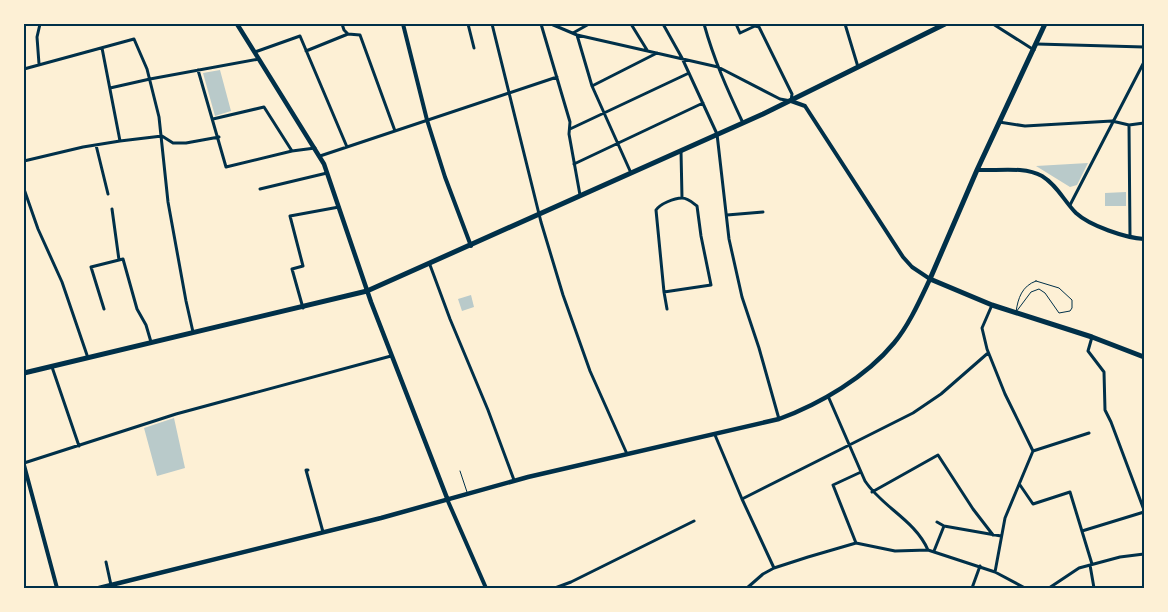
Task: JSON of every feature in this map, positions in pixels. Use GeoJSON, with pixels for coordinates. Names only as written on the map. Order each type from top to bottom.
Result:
{"type":"FeatureCollection","features":[{"type":"Feature","properties":{"kind":"main road"},"geometry":{"type":"LineString","coordinates":[[237,24],[320,156],[328,173],[367,291],[447,498]]}},
{"type":"Feature","properties":{"kind":"main road"},"geometry":{"type":"LineString","coordinates":[[24,373],[193,332],[303,308],[367,291],[430,265],[539,213],[791,101],[945,24]]}},
{"type":"Feature","properties":{"kind":"main road"},"geometry":{"type":"LineString","coordinates":[[98,588],[381,518],[514,480],[779,420],[806,409],[828,396],[877,360],[895,342],[930,279],[977,170],[1045,24]]}},
{"type":"Feature","properties":{"kind":"main road"},"geometry":{"type":"LineString","coordinates":[[930,279],[992,305],[1092,337],[1144,358]]}},
{"type":"Feature","properties":{"kind":"street"},"geometry":{"type":"LineString","coordinates":[[39,64],[38,37],[40,24]]}},
{"type":"Feature","properties":{"kind":"street"},"geometry":{"type":"LineString","coordinates":[[342,24],[348,34]]}},
{"type":"Feature","properties":{"kind":"street"},"geometry":{"type":"LineString","coordinates":[[403,24],[427,120],[445,177],[471,246]]}},
{"type":"Feature","properties":{"kind":"street"},"geometry":{"type":"LineString","coordinates":[[468,24],[474,48]]}},
{"type":"Feature","properties":{"kind":"street"},"geometry":{"type":"LineString","coordinates":[[492,24],[539,213],[563,295],[581,346],[627,454]]}},
{"type":"Feature","properties":{"kind":"street"},"geometry":{"type":"LineString","coordinates":[[541,24],[569,116],[569,129],[580,195]]}},
{"type":"Feature","properties":{"kind":"street"},"geometry":{"type":"LineString","coordinates":[[551,24],[575,34],[718,67],[780,99],[805,106],[903,257],[912,267],[930,279]]}},
{"type":"Feature","properties":{"kind":"street"},"geometry":{"type":"LineString","coordinates":[[575,34],[589,24]]}},
{"type":"Feature","properties":{"kind":"street"},"geometry":{"type":"LineString","coordinates":[[631,24],[647,50]]}},
{"type":"Feature","properties":{"kind":"street"},"geometry":{"type":"LineString","coordinates":[[663,24],[682,58],[717,134],[729,239],[742,298],[759,348],[779,420]]}},
{"type":"Feature","properties":{"kind":"street"},"geometry":{"type":"LineString","coordinates":[[704,24],[724,84],[743,123]]}},
{"type":"Feature","properties":{"kind":"street"},"geometry":{"type":"LineString","coordinates":[[736,24],[740,34],[755,26],[759,27],[792,94],[791,101]]}},
{"type":"Feature","properties":{"kind":"street"},"geometry":{"type":"LineString","coordinates":[[845,24],[858,67]]}},
{"type":"Feature","properties":{"kind":"street"},"geometry":{"type":"LineString","coordinates":[[993,24],[1034,50]]}},
{"type":"Feature","properties":{"kind":"street"},"geometry":{"type":"LineString","coordinates":[[306,50],[348,34],[360,35],[395,131]]}},
{"type":"Feature","properties":{"kind":"street"},"geometry":{"type":"LineString","coordinates":[[575,34],[592,86],[631,173]]}},
{"type":"Feature","properties":{"kind":"street"},"geometry":{"type":"LineString","coordinates":[[255,52],[300,36],[347,147]]}},
{"type":"Feature","properties":{"kind":"street"},"geometry":{"type":"LineString","coordinates":[[24,68],[134,39],[150,79],[159,117],[168,202],[193,332]]}},
{"type":"Feature","properties":{"kind":"street"},"geometry":{"type":"LineString","coordinates":[[1037,44],[1144,47]]}},
{"type":"Feature","properties":{"kind":"street"},"geometry":{"type":"LineString","coordinates":[[102,48],[120,140]]}},
{"type":"Feature","properties":{"kind":"street"},"geometry":{"type":"LineString","coordinates":[[592,86],[658,53]]}},
{"type":"Feature","properties":{"kind":"street"},"geometry":{"type":"LineString","coordinates":[[110,88],[259,59]]}},
{"type":"Feature","properties":{"kind":"street"},"geometry":{"type":"LineString","coordinates":[[1070,205],[1144,62]]}},
{"type":"Feature","properties":{"kind":"street"},"geometry":{"type":"LineString","coordinates":[[198,70],[226,167],[292,151],[315,148]]}},
{"type":"Feature","properties":{"kind":"street"},"geometry":{"type":"LineString","coordinates":[[569,129],[689,73]]}},
{"type":"Feature","properties":{"kind":"street"},"geometry":{"type":"LineString","coordinates":[[320,156],[557,77]]}},
{"type":"Feature","properties":{"kind":"street"},"geometry":{"type":"LineString","coordinates":[[574,164],[704,103]]}},
{"type":"Feature","properties":{"kind":"street"},"geometry":{"type":"LineString","coordinates":[[213,120],[264,108],[292,151]]}},
{"type":"Feature","properties":{"kind":"street"},"geometry":{"type":"LineString","coordinates":[[999,122],[1025,126],[1112,121],[1129,125],[1144,123]]}},
{"type":"Feature","properties":{"kind":"street"},"geometry":{"type":"LineString","coordinates":[[1129,125],[1130,237]]}},
{"type":"Feature","properties":{"kind":"street"},"geometry":{"type":"LineString","coordinates":[[24,160],[120,140],[162,136],[173,143],[186,143],[218,137]]}},
{"type":"Feature","properties":{"kind":"street"},"geometry":{"type":"LineString","coordinates":[[96,144],[108,194]]}},
{"type":"Feature","properties":{"kind":"street"},"geometry":{"type":"LineString","coordinates":[[681,150],[682,198]]}},
{"type":"Feature","properties":{"kind":"street"},"geometry":{"type":"LineString","coordinates":[[977,170],[1025,171],[1041,176],[1056,187],[1077,214],[1093,223],[1130,237],[1144,238]]}},
{"type":"Feature","properties":{"kind":"street"},"geometry":{"type":"LineString","coordinates":[[260,189],[328,173]]}},
{"type":"Feature","properties":{"kind":"street"},"geometry":{"type":"LineString","coordinates":[[24,189],[38,229],[62,282],[88,358]]}},
{"type":"Feature","properties":{"kind":"street"},"geometry":{"type":"LineString","coordinates":[[664,292],[711,285],[697,206],[688,199],[682,198],[658,206],[656,210],[664,292],[667,309]]}},
{"type":"Feature","properties":{"kind":"street"},"geometry":{"type":"LineString","coordinates":[[303,308],[292,269],[303,266],[290,216],[339,207]]}},
{"type":"Feature","properties":{"kind":"street"},"geometry":{"type":"LineString","coordinates":[[112,209],[119,260]]}},
{"type":"Feature","properties":{"kind":"street"},"geometry":{"type":"LineString","coordinates":[[727,215],[763,212]]}},
{"type":"Feature","properties":{"kind":"street"},"geometry":{"type":"LineString","coordinates":[[104,309],[91,266],[123,260],[137,309],[146,325],[151,342]]}},
{"type":"Feature","properties":{"kind":"street"},"geometry":{"type":"LineString","coordinates":[[430,265],[514,480]]}},
{"type":"Feature","properties":{"kind":"street"},"geometry":{"type":"LineString","coordinates":[[992,305],[982,328],[988,352],[1005,394],[1033,451],[1011,502],[1001,536],[995,572]]}},
{"type":"Feature","properties":{"kind":"street"},"geometry":{"type":"LineString","coordinates":[[1082,531],[1144,511],[1105,410],[1104,372],[1088,352],[1092,337]]}},
{"type":"Feature","properties":{"kind":"street"},"geometry":{"type":"LineString","coordinates":[[742,499],[850,446],[913,412],[941,394],[988,352]]}},
{"type":"Feature","properties":{"kind":"street"},"geometry":{"type":"LineString","coordinates":[[56,588],[24,464],[176,414],[391,356]]}},
{"type":"Feature","properties":{"kind":"street"},"geometry":{"type":"LineString","coordinates":[[52,366],[79,446]]}},
{"type":"Feature","properties":{"kind":"street"},"geometry":{"type":"LineString","coordinates":[[828,396],[865,482],[872,492],[901,516],[920,537],[928,550]]}},
{"type":"Feature","properties":{"kind":"street"},"geometry":{"type":"LineString","coordinates":[[1033,451],[1089,433]]}},
{"type":"Feature","properties":{"kind":"street"},"geometry":{"type":"LineString","coordinates":[[715,435],[774,568]]}},
{"type":"Feature","properties":{"kind":"street"},"geometry":{"type":"LineString","coordinates":[[872,492],[938,456],[973,509],[993,535]]}},
{"type":"Feature","properties":{"kind":"street"},"geometry":{"type":"LineString","coordinates":[[308,470],[306,470],[312,485],[323,532]]}},
{"type":"Feature","properties":{"kind":"street"},"geometry":{"type":"LineString","coordinates":[[856,543],[834,485],[861,472]]}},
{"type":"Feature","properties":{"kind":"street"},"geometry":{"type":"LineString","coordinates":[[1020,484],[1032,504],[1070,492],[1091,564],[1094,588]]}},
{"type":"Feature","properties":{"kind":"street"},"geometry":{"type":"LineString","coordinates":[[447,498],[486,588]]}},
{"type":"Feature","properties":{"kind":"street"},"geometry":{"type":"LineString","coordinates":[[555,588],[572,582],[694,521]]}},
{"type":"Feature","properties":{"kind":"street"},"geometry":{"type":"LineString","coordinates":[[937,522],[944,526],[1001,536]]}},
{"type":"Feature","properties":{"kind":"street"},"geometry":{"type":"LineString","coordinates":[[934,551],[944,526]]}},
{"type":"Feature","properties":{"kind":"street"},"geometry":{"type":"LineString","coordinates":[[747,588],[774,568],[856,543],[895,551],[934,551],[995,572],[1025,588]]}},
{"type":"Feature","properties":{"kind":"street"},"geometry":{"type":"LineString","coordinates":[[1049,588],[1079,568],[1120,557],[1144,554]]}},
{"type":"Feature","properties":{"kind":"street"},"geometry":{"type":"LineString","coordinates":[[106,562],[111,585]]}},
{"type":"Feature","properties":{"kind":"street"},"geometry":{"type":"LineString","coordinates":[[972,588],[980,566]]}},
{"type":"Feature","properties":{"kind":"lane"},"geometry":{"type":"LineString","coordinates":[[1036,281],[1059,288],[1072,300],[1070,312],[1059,313],[1045,294],[1038,289],[1031,292],[1016,312],[1023,290],[1028,284],[1036,281]]}},
{"type":"Feature","properties":{"kind":"lane"},"geometry":{"type":"LineString","coordinates":[[460,471],[467,493]]}},
{"type":"Feature","properties":{"kind":"shaded area"},"geometry":{"type":"Polygon","coordinates":[[[220,70],[231,111],[215,116],[203,73],[220,70]]]}},
{"type":"Feature","properties":{"kind":"shaded area"},"geometry":{"type":"Polygon","coordinates":[[[1088,163],[1077,185],[1070,187],[1036,166],[1088,163]]]}},
{"type":"Feature","properties":{"kind":"shaded area"},"geometry":{"type":"Polygon","coordinates":[[[1126,192],[1126,206],[1105,206],[1105,193],[1126,192]]]}},
{"type":"Feature","properties":{"kind":"shaded area"},"geometry":{"type":"Polygon","coordinates":[[[471,295],[474,307],[462,311],[458,299],[471,295]]]}},
{"type":"Feature","properties":{"kind":"shaded area"},"geometry":{"type":"Polygon","coordinates":[[[174,418],[185,468],[157,476],[144,428],[174,418]]]}}]}
